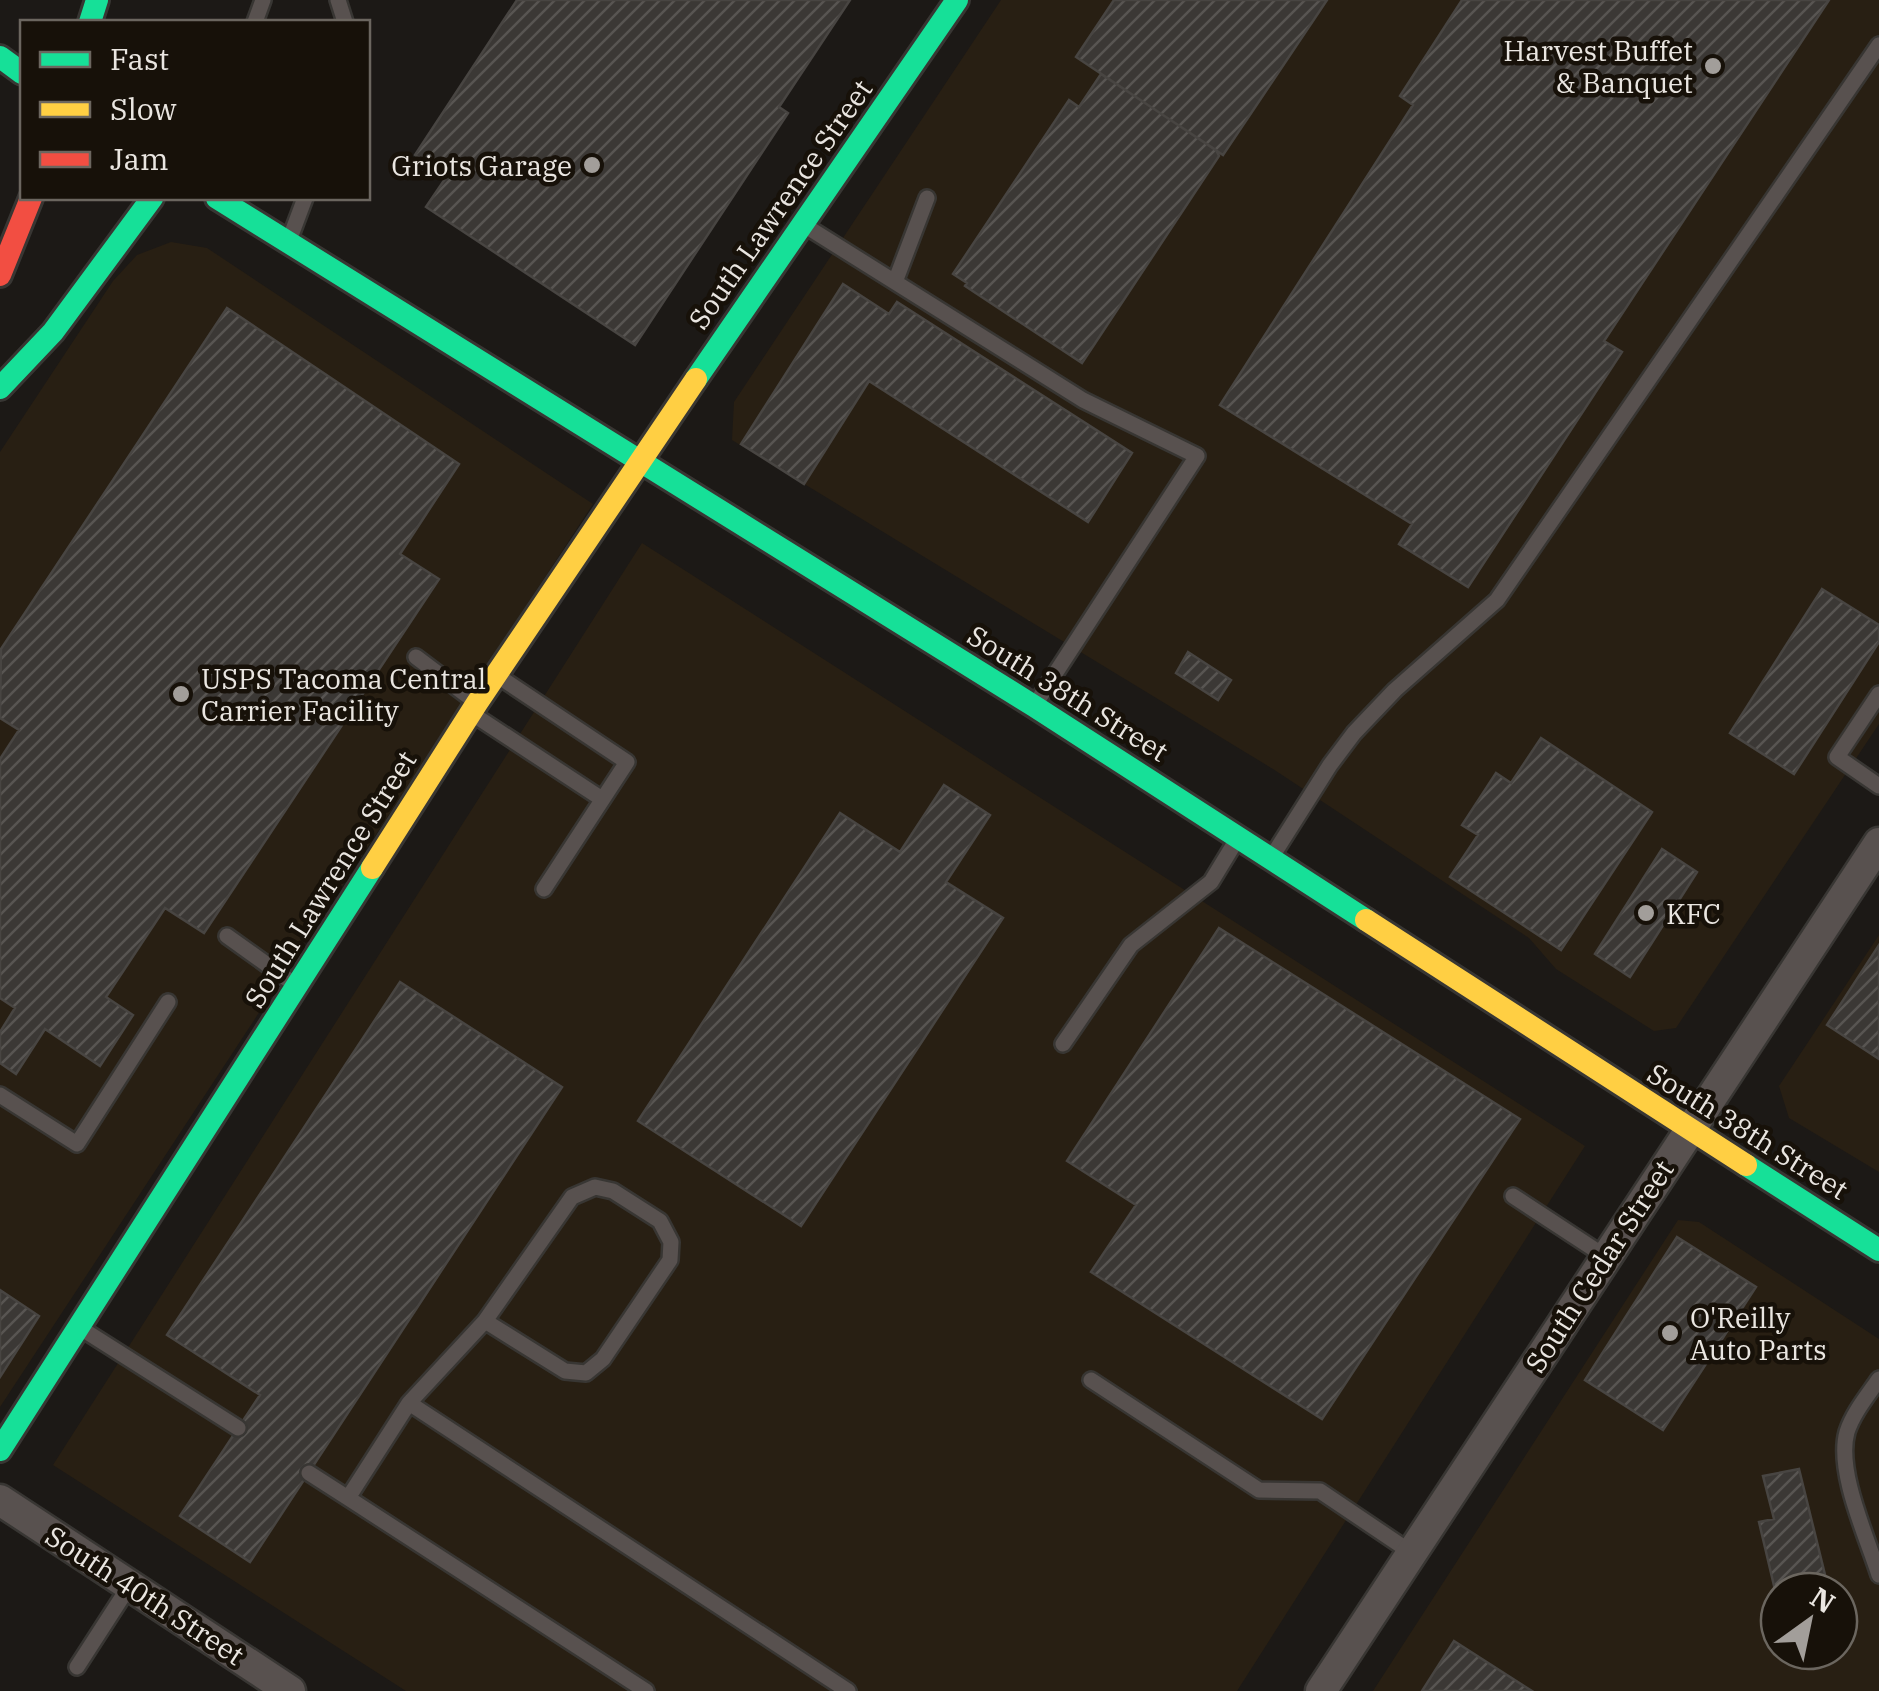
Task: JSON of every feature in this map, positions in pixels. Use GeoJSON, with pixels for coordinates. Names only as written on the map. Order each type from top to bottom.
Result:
{"type":"FeatureCollection","features":[{"type":"Feature","properties":{"kind":"main road","name":"South Lawrence Street"},"geometry":{"type":"LineString","coordinates":[[0,1450],[474,708],[801,223],[957,0]]}},
{"type":"Feature","properties":{"kind":"main road"},"geometry":{"type":"LineString","coordinates":[[0,275],[30,200]]}},
{"type":"Feature","properties":{"kind":"main road"},"geometry":{"type":"LineString","coordinates":[[0,388],[53,332],[151,200]]}},
{"type":"Feature","properties":{"kind":"main road","name":"South 38th Street"},"geometry":{"type":"LineString","coordinates":[[245,205],[288,242],[1034,706],[1879,1250]]}},
{"type":"Feature","properties":{"kind":"street","name":"South Cedar Street"},"geometry":{"type":"LineString","coordinates":[[1322,1691],[1879,843]]}},
{"type":"Feature","properties":{"kind":"street","name":"South 40th Street"},"geometry":{"type":"LineString","coordinates":[[0,1500],[290,1691]]}},
{"type":"Feature","properties":{"kind":"lane"},"geometry":{"type":"LineString","coordinates":[[1271,858],[1354,732],[1395,690],[1497,600],[1879,44]]}},
{"type":"Feature","properties":{"kind":"lane"},"geometry":{"type":"LineString","coordinates":[[895,282],[927,198]]}},
{"type":"Feature","properties":{"kind":"lane"},"geometry":{"type":"LineString","coordinates":[[288,242],[305,200]]}},
{"type":"Feature","properties":{"kind":"lane"},"geometry":{"type":"LineString","coordinates":[[801,223],[1083,400],[1198,456],[1034,706]]}},
{"type":"Feature","properties":{"kind":"lane"},"geometry":{"type":"LineString","coordinates":[[416,657],[474,708],[602,799]]}},
{"type":"Feature","properties":{"kind":"lane"},"geometry":{"type":"LineString","coordinates":[[496,675],[627,762],[544,889]]}},
{"type":"Feature","properties":{"kind":"lane"},"geometry":{"type":"LineString","coordinates":[[1879,694],[1837,758],[1879,786]]}},
{"type":"Feature","properties":{"kind":"lane"},"geometry":{"type":"LineString","coordinates":[[1063,1044],[1132,945],[1211,882],[1238,837]]}},
{"type":"Feature","properties":{"kind":"lane"},"geometry":{"type":"LineString","coordinates":[[227,936],[297,986]]}},
{"type":"Feature","properties":{"kind":"lane"},"geometry":{"type":"LineString","coordinates":[[0,1095],[77,1144],[168,1002]]}},
{"type":"Feature","properties":{"kind":"lane"},"geometry":{"type":"LineString","coordinates":[[348,1498],[409,1403],[485,1322],[572,1197],[596,1186],[613,1190],[660,1222],[671,1242],[670,1260],[603,1360],[586,1373],[565,1371],[485,1322]]}},
{"type":"Feature","properties":{"kind":"lane"},"geometry":{"type":"LineString","coordinates":[[1512,1196],[1606,1257]]}},
{"type":"Feature","properties":{"kind":"lane"},"geometry":{"type":"LineString","coordinates":[[78,1327],[238,1428]]}},
{"type":"Feature","properties":{"kind":"lane"},"geometry":{"type":"LineString","coordinates":[[1879,1378],[1850,1424],[1845,1448],[1848,1478],[1879,1575]]}},
{"type":"Feature","properties":{"kind":"lane"},"geometry":{"type":"LineString","coordinates":[[1090,1380],[1260,1490],[1320,1491],[1412,1553]]}},
{"type":"Feature","properties":{"kind":"lane"},"geometry":{"type":"LineString","coordinates":[[409,1403],[848,1691]]}},
{"type":"Feature","properties":{"kind":"lane"},"geometry":{"type":"LineString","coordinates":[[309,1472],[646,1691]]}},
{"type":"Feature","properties":{"kind":"lane"},"geometry":{"type":"LineString","coordinates":[[77,1667],[130,1586]]}},
{"type":"Feature","properties":{"kind":"shaded area"},"geometry":{"type":"Polygon","coordinates":[[[1001,0],[1879,0],[1879,724],[1676,1028],[1654,1031],[1556,969],[1529,938],[1273,769],[732,440],[734,402],[1001,0]]]}},
{"type":"Feature","properties":{"kind":"shaded area"},"geometry":{"type":"Polygon","coordinates":[[[171,242],[207,248],[593,504],[0,1407],[0,452],[113,281],[137,255],[171,242]]]}},
{"type":"Feature","properties":{"kind":"shaded area"},"geometry":{"type":"Polygon","coordinates":[[[642,543],[1585,1146],[1237,1691],[406,1691],[53,1465],[642,543]]]}},
{"type":"Feature","properties":{"kind":"shaded area"},"geometry":{"type":"Polygon","coordinates":[[[1879,935],[1879,1172],[1789,1118],[1779,1086],[1879,935]]]}},
{"type":"Feature","properties":{"kind":"shaded area"},"geometry":{"type":"Polygon","coordinates":[[[1678,1220],[1699,1222],[1879,1339],[1879,1691],[1373,1691],[1678,1220]]]}},
{"type":"Feature","properties":{"kind":"building","name":"Griots Garage"},"geometry":{"type":"Polygon","coordinates":[[[517,0],[850,0],[779,107],[788,113],[635,345],[426,207],[447,176],[415,155],[517,0]]]}},
{"type":"Feature","properties":{"kind":"building"},"geometry":{"type":"Polygon","coordinates":[[[1114,0],[1327,0],[1223,155],[1076,57],[1114,0]]]}},
{"type":"Feature","properties":{"kind":"building"},"geometry":{"type":"Polygon","coordinates":[[[1462,0],[1829,0],[1604,341],[1622,352],[1468,587],[1399,544],[1412,524],[1220,405],[1413,105],[1400,96],[1462,0]]]}},
{"type":"Feature","properties":{"kind":"building"},"geometry":{"type":"Polygon","coordinates":[[[1101,74],[1216,150],[1219,156],[1082,363],[965,286],[967,283],[953,274],[1069,100],[1079,107],[1101,74]]]}},
{"type":"Feature","properties":{"kind":"building"},"geometry":{"type":"Polygon","coordinates":[[[843,284],[889,314],[897,302],[1132,453],[1088,522],[869,381],[804,484],[741,444],[843,284]]]}},
{"type":"Feature","properties":{"kind":"building","name":"USPS Tacoma Central Carrier Facility"},"geometry":{"type":"Polygon","coordinates":[[[227,308],[459,464],[400,554],[439,579],[204,933],[165,908],[106,997],[133,1015],[100,1066],[45,1029],[16,1074],[0,1063],[0,1032],[15,1008],[0,998],[0,759],[19,730],[0,718],[1,649],[227,308]]]}},
{"type":"Feature","properties":{"kind":"building"},"geometry":{"type":"Polygon","coordinates":[[[1822,589],[1879,625],[1879,642],[1794,774],[1730,733],[1822,589]]]}},
{"type":"Feature","properties":{"kind":"building"},"geometry":{"type":"Polygon","coordinates":[[[1188,652],[1231,680],[1218,700],[1176,673],[1188,652]]]}},
{"type":"Feature","properties":{"kind":"building"},"geometry":{"type":"Polygon","coordinates":[[[1541,738],[1652,812],[1561,950],[1450,877],[1478,835],[1462,825],[1496,773],[1511,783],[1541,738]]]}},
{"type":"Feature","properties":{"kind":"building"},"geometry":{"type":"Polygon","coordinates":[[[944,785],[990,815],[946,882],[1003,918],[801,1226],[638,1121],[840,813],[900,852],[944,785]]]}},
{"type":"Feature","properties":{"kind":"building","name":"KFC"},"geometry":{"type":"Polygon","coordinates":[[[1662,849],[1697,872],[1630,977],[1595,954],[1662,849]]]}},
{"type":"Feature","properties":{"kind":"building"},"geometry":{"type":"Polygon","coordinates":[[[1219,928],[1520,1119],[1322,1419],[1091,1272],[1136,1205],[1067,1161],[1219,928]]]}},
{"type":"Feature","properties":{"kind":"building"},"geometry":{"type":"Polygon","coordinates":[[[1879,945],[1879,1059],[1827,1025],[1879,945]]]}},
{"type":"Feature","properties":{"kind":"building"},"geometry":{"type":"Polygon","coordinates":[[[400,982],[562,1087],[250,1562],[180,1516],[260,1395],[167,1335],[400,982]]]}},
{"type":"Feature","properties":{"kind":"building","name":"O'Reilly Auto Parts"},"geometry":{"type":"Polygon","coordinates":[[[1677,1237],[1756,1287],[1663,1430],[1585,1380],[1677,1237]]]}},
{"type":"Feature","properties":{"kind":"building"},"geometry":{"type":"Polygon","coordinates":[[[0,1290],[39,1316],[0,1377],[0,1290]]]}},
{"type":"Feature","properties":{"kind":"building"},"geometry":{"type":"Polygon","coordinates":[[[1799,1469],[1824,1571],[1771,1571],[1759,1522],[1774,1519],[1763,1476],[1799,1469]]]}},
{"type":"Feature","properties":{"kind":"building"},"geometry":{"type":"Polygon","coordinates":[[[1454,1641],[1532,1691],[1422,1691],[1454,1641]]]}},
{"type":"Feature","properties":{"kind":"traffic: fast"},"geometry":{"type":"LineString","coordinates":[[91,20],[97,0]]}},
{"type":"Feature","properties":{"kind":"traffic: fast"},"geometry":{"type":"LineString","coordinates":[[696,379],[957,0]]}},
{"type":"Feature","properties":{"kind":"traffic: fast"},"geometry":{"type":"LineString","coordinates":[[0,57],[20,72]]}},
{"type":"Feature","properties":{"kind":"traffic: fast"},"geometry":{"type":"LineString","coordinates":[[0,388],[53,332],[151,200]]}},
{"type":"Feature","properties":{"kind":"traffic: fast"},"geometry":{"type":"LineString","coordinates":[[220,200],[1034,706],[1366,920]]}},
{"type":"Feature","properties":{"kind":"traffic: fast"},"geometry":{"type":"LineString","coordinates":[[0,1450],[372,868]]}},
{"type":"Feature","properties":{"kind":"traffic: fast"},"geometry":{"type":"LineString","coordinates":[[1746,1165],[1879,1250]]}},
{"type":"Feature","properties":{"kind":"traffic: slow"},"geometry":{"type":"LineString","coordinates":[[372,868],[477,703],[696,379]]}},
{"type":"Feature","properties":{"kind":"traffic: slow"},"geometry":{"type":"LineString","coordinates":[[1366,920],[1746,1165]]}},
{"type":"Feature","properties":{"kind":"traffic: jam"},"geometry":{"type":"LineString","coordinates":[[0,275],[30,200]]}},
{"type":"Feature","properties":{"kind":"place","name":"Harvest Buffet & Banquet"},"geometry":{"type":"Point","coordinates":[1713,66]}},
{"type":"Feature","properties":{"kind":"place","name":"Griots Garage"},"geometry":{"type":"Point","coordinates":[592,165]}},
{"type":"Feature","properties":{"kind":"place","name":"USPS Tacoma Central Carrier Facility"},"geometry":{"type":"Point","coordinates":[181,694]}},
{"type":"Feature","properties":{"kind":"place","name":"KFC"},"geometry":{"type":"Point","coordinates":[1646,913]}},
{"type":"Feature","properties":{"kind":"place","name":"O'Reilly Auto Parts"},"geometry":{"type":"Point","coordinates":[1670,1333]}}]}
